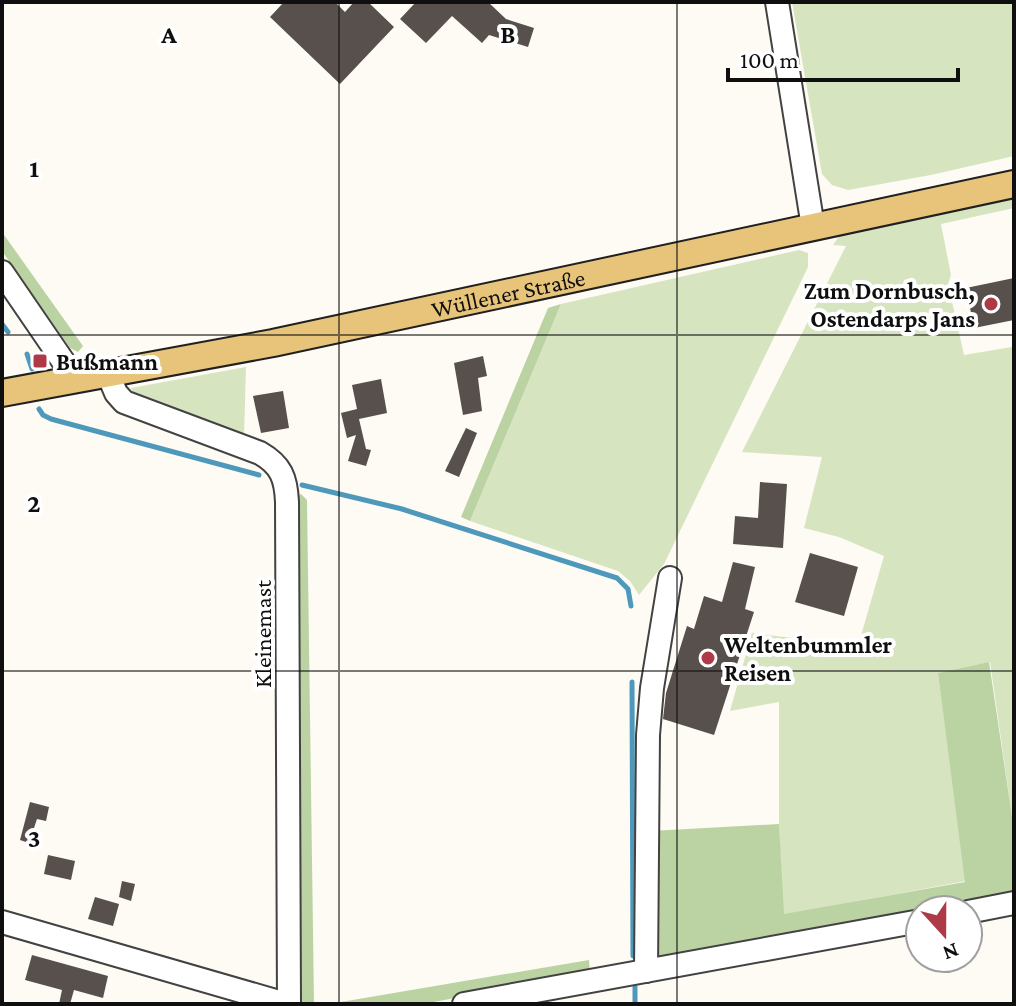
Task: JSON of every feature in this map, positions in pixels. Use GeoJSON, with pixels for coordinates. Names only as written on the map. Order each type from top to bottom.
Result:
{"type":"FeatureCollection","features":[{"type":"Feature","properties":{"kind":"main road","name":"Wüllener Straße"},"geometry":{"type":"LineString","coordinates":[[2,393],[286,340],[1014,184]]}},
{"type":"Feature","properties":{"kind":"street"},"geometry":{"type":"LineString","coordinates":[[777,2],[813,227]]}},
{"type":"Feature","properties":{"kind":"street"},"geometry":{"type":"LineString","coordinates":[[2,272],[76,380]]}},
{"type":"Feature","properties":{"kind":"street","name":"Kleinemast"},"geometry":{"type":"LineString","coordinates":[[2,922],[288,1004],[287,502],[284,476],[271,460],[260,453],[124,402],[116,393],[108,374]]}},
{"type":"Feature","properties":{"kind":"street"},"geometry":{"type":"LineString","coordinates":[[646,971],[648,735],[652,688],[670,578]]}},
{"type":"Feature","properties":{"kind":"street"},"geometry":{"type":"LineString","coordinates":[[984,909],[1014,903]]}},
{"type":"Feature","properties":{"kind":"street"},"geometry":{"type":"LineString","coordinates":[[464,1004],[904,924]]}},
{"type":"Feature","properties":{"kind":"green space"},"geometry":{"type":"Polygon","coordinates":[[[792,2],[1014,2],[1014,156],[848,190],[832,185],[822,174],[792,2]]]}},
{"type":"Feature","properties":{"kind":"green space"},"geometry":{"type":"Polygon","coordinates":[[[1014,198],[1014,208],[941,224],[951,275],[948,284],[964,355],[1014,349],[1014,830],[990,662],[938,673],[966,881],[783,915],[779,702],[730,711],[752,633],[858,646],[884,556],[839,537],[804,528],[822,457],[742,452],[846,246],[833,245],[840,235],[1014,198]]]}},
{"type":"Feature","properties":{"kind":"green space"},"geometry":{"type":"Polygon","coordinates":[[[2,232],[83,346],[78,352],[70,348],[2,251],[2,232]]]}},
{"type":"Feature","properties":{"kind":"green space"},"geometry":{"type":"Polygon","coordinates":[[[799,250],[808,253],[808,267],[664,564],[639,595],[630,581],[618,571],[470,521],[561,304],[799,250]]]}},
{"type":"Feature","properties":{"kind":"green space"},"geometry":{"type":"Polygon","coordinates":[[[561,304],[470,521],[461,517],[548,308],[561,304]]]}},
{"type":"Feature","properties":{"kind":"green space"},"geometry":{"type":"Polygon","coordinates":[[[246,367],[244,436],[134,394],[131,388],[246,367]]]}},
{"type":"Feature","properties":{"kind":"green space"},"geometry":{"type":"Polygon","coordinates":[[[301,494],[307,500],[314,1004],[295,1004],[295,497],[301,494]]]}},
{"type":"Feature","properties":{"kind":"green space"},"geometry":{"type":"Polygon","coordinates":[[[989,662],[1014,830],[1014,893],[984,898],[984,894],[904,894],[904,913],[658,958],[652,953],[651,831],[779,824],[784,914],[965,882],[938,673],[989,662]]]}},
{"type":"Feature","properties":{"kind":"green space"},"geometry":{"type":"Polygon","coordinates":[[[589,960],[590,973],[423,1004],[329,1004],[589,960]]]}},
{"type":"Feature","properties":{"kind":"building"},"geometry":{"type":"Polygon","coordinates":[[[284,2],[335,2],[345,12],[354,2],[368,2],[394,27],[340,84],[270,17],[284,2]]]}},
{"type":"Feature","properties":{"kind":"building"},"geometry":{"type":"Polygon","coordinates":[[[416,2],[488,2],[506,19],[534,28],[528,47],[489,35],[482,43],[452,16],[426,43],[400,19],[416,2]]]}},
{"type":"Feature","properties":{"kind":"building","name":"Zum Dornbusch, Ostendarps Jans"},"geometry":{"type":"Polygon","coordinates":[[[1014,278],[1014,320],[974,328],[966,288],[1014,278]]]}},
{"type":"Feature","properties":{"kind":"building"},"geometry":{"type":"Polygon","coordinates":[[[483,356],[487,376],[478,378],[482,411],[463,415],[454,363],[483,356]]]}},
{"type":"Feature","properties":{"kind":"building"},"geometry":{"type":"Polygon","coordinates":[[[381,379],[387,413],[359,419],[366,449],[371,450],[366,466],[348,461],[356,435],[347,438],[341,413],[357,409],[352,385],[381,379]]]}},
{"type":"Feature","properties":{"kind":"building"},"geometry":{"type":"Polygon","coordinates":[[[283,391],[289,428],[261,433],[253,396],[283,391]]]}},
{"type":"Feature","properties":{"kind":"building"},"geometry":{"type":"Polygon","coordinates":[[[466,428],[477,433],[459,477],[445,471],[466,428]]]}},
{"type":"Feature","properties":{"kind":"building"},"geometry":{"type":"Polygon","coordinates":[[[760,482],[787,484],[783,548],[733,544],[735,516],[758,518],[760,482]]]}},
{"type":"Feature","properties":{"kind":"building"},"geometry":{"type":"Polygon","coordinates":[[[810,553],[858,567],[844,616],[795,602],[810,553]]]}},
{"type":"Feature","properties":{"kind":"building","name":"Weltenbummler Reisen"},"geometry":{"type":"Polygon","coordinates":[[[733,562],[755,567],[745,609],[754,612],[714,735],[663,719],[666,693],[687,626],[694,629],[704,596],[722,602],[733,562]]]}},
{"type":"Feature","properties":{"kind":"building"},"geometry":{"type":"Polygon","coordinates":[[[30,802],[49,807],[46,821],[37,819],[29,843],[20,840],[30,802]]]}},
{"type":"Feature","properties":{"kind":"building"},"geometry":{"type":"Polygon","coordinates":[[[48,855],[75,861],[71,880],[44,874],[48,855]]]}},
{"type":"Feature","properties":{"kind":"building"},"geometry":{"type":"Polygon","coordinates":[[[122,881],[135,884],[131,901],[119,897],[122,881]]]}},
{"type":"Feature","properties":{"kind":"building"},"geometry":{"type":"Polygon","coordinates":[[[95,897],[119,904],[113,926],[88,919],[95,897]]]}},
{"type":"Feature","properties":{"kind":"building"},"geometry":{"type":"Polygon","coordinates":[[[32,955],[108,976],[103,998],[74,990],[70,1004],[59,1004],[62,990],[25,980],[32,955]]]}},
{"type":"Feature","properties":{"kind":"waterway"},"geometry":{"type":"LineString","coordinates":[[2,324],[8,332]]}},
{"type":"Feature","properties":{"kind":"waterway"},"geometry":{"type":"LineString","coordinates":[[27,354],[32,369]]}},
{"type":"Feature","properties":{"kind":"waterway"},"geometry":{"type":"LineString","coordinates":[[39,409],[51,419],[259,475]]}},
{"type":"Feature","properties":{"kind":"waterway"},"geometry":{"type":"LineString","coordinates":[[302,485],[402,509],[617,578],[628,589],[631,606]]}},
{"type":"Feature","properties":{"kind":"waterway"},"geometry":{"type":"LineString","coordinates":[[632,682],[633,956]]}},
{"type":"Feature","properties":{"kind":"waterway"},"geometry":{"type":"LineString","coordinates":[[635,987],[635,1004]]}},
{"type":"Feature","properties":{"kind":"place","name":"Zum Dornbusch, Ostendarps Jans"},"geometry":{"type":"Point","coordinates":[991,304]}},
{"type":"Feature","properties":{"kind":"place","name":"Bußmann"},"geometry":{"type":"Point","coordinates":[40,361]}},
{"type":"Feature","properties":{"kind":"place","name":"Weltenbummler Reisen"},"geometry":{"type":"Point","coordinates":[708,658]}}]}
